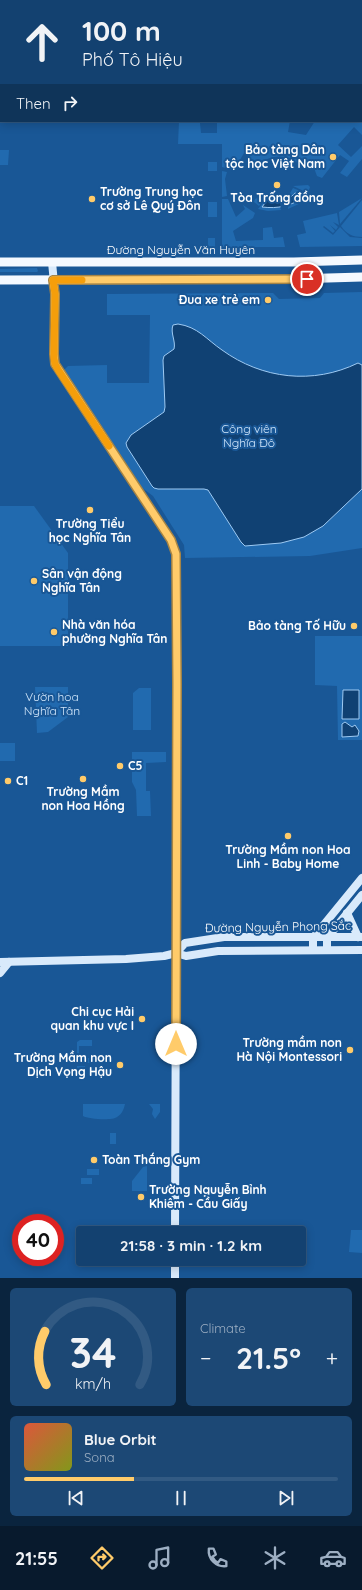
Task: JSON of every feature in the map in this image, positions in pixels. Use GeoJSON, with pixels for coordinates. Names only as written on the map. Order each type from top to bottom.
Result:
{"type":"FeatureCollection","features":[{"type":"Feature","properties":{"kind":"main road","name":"Đường Nguyễn Văn Huyên"},"geometry":{"type":"LineString","coordinates":[[0,262],[294,262],[362,260]]}},
{"type":"Feature","properties":{"kind":"main road"},"geometry":{"type":"LineString","coordinates":[[225,262],[225,279]]}},
{"type":"Feature","properties":{"kind":"main road"},"geometry":{"type":"LineString","coordinates":[[294,262],[294,279]]}},
{"type":"Feature","properties":{"kind":"main road"},"geometry":{"type":"LineString","coordinates":[[0,280],[294,279],[362,277]]}},
{"type":"Feature","properties":{"kind":"street"},"geometry":{"type":"LineString","coordinates":[[52,262],[55,294],[55,364],[171,540],[176,554],[175,1226]]}},
{"type":"Feature","properties":{"kind":"street"},"geometry":{"type":"LineString","coordinates":[[313,950],[313,938],[362,878]]}},
{"type":"Feature","properties":{"kind":"street"},"geometry":{"type":"LineString","coordinates":[[327,950],[327,938],[362,895]]}},
{"type":"Feature","properties":{"kind":"street"},"geometry":{"type":"LineString","coordinates":[[347,912],[360,937]]}},
{"type":"Feature","properties":{"kind":"street","name":"Đường Nguyễn Phong Sắc"},"geometry":{"type":"LineString","coordinates":[[176,953],[185,943],[213,938],[360,937]]}},
{"type":"Feature","properties":{"kind":"street"},"geometry":{"type":"LineString","coordinates":[[213,938],[214,951]]}},
{"type":"Feature","properties":{"kind":"street","name":"Đường Nguyễn Phong Sắc"},"geometry":{"type":"LineString","coordinates":[[0,962],[126,960],[164,956],[176,953],[186,956],[214,951],[362,950]]}},
{"type":"Feature","properties":{"kind":"street"},"geometry":{"type":"LineString","coordinates":[[0,974],[9,962]]}},
{"type":"Feature","properties":{"kind":"street"},"geometry":{"type":"LineString","coordinates":[[175,1266],[175,1278]]}},
{"type":"Feature","properties":{"kind":"green space"},"geometry":{"type":"Polygon","coordinates":[[[179,122],[210,122],[200,123],[201,133],[217,133],[217,122],[290,122],[288,132],[306,135],[314,122],[362,122],[362,135],[354,127],[338,145],[351,157],[362,146],[362,159],[347,177],[340,173],[349,161],[340,155],[322,178],[317,176],[311,160],[302,167],[286,157],[275,157],[269,158],[258,165],[244,153],[234,170],[222,167],[222,144],[178,144],[179,122]]]}},
{"type":"Feature","properties":{"kind":"green space"},"geometry":{"type":"Polygon","coordinates":[[[0,150],[9,150],[8,165],[0,165],[0,150]]]}},
{"type":"Feature","properties":{"kind":"green space"},"geometry":{"type":"Polygon","coordinates":[[[208,162],[217,162],[217,171],[208,171],[208,162]]]}},
{"type":"Feature","properties":{"kind":"green space"},"geometry":{"type":"Polygon","coordinates":[[[222,171],[227,172],[225,179],[227,196],[222,197],[222,171]]]}},
{"type":"Feature","properties":{"kind":"green space"},"geometry":{"type":"Polygon","coordinates":[[[308,185],[310,187],[308,193],[293,186],[308,185]]]}},
{"type":"Feature","properties":{"kind":"green space"},"geometry":{"type":"Polygon","coordinates":[[[293,188],[310,195],[301,203],[288,209],[288,206],[304,197],[295,193],[286,200],[293,188]]]}},
{"type":"Feature","properties":{"kind":"green space"},"geometry":{"type":"Polygon","coordinates":[[[269,193],[259,206],[254,202],[255,199],[269,193]]]}},
{"type":"Feature","properties":{"kind":"green space"},"geometry":{"type":"Polygon","coordinates":[[[270,194],[279,199],[279,201],[268,199],[266,207],[280,207],[281,210],[268,211],[258,209],[270,194]]]}},
{"type":"Feature","properties":{"kind":"green space"},"geometry":{"type":"Polygon","coordinates":[[[362,198],[340,224],[339,212],[362,198]]]}},
{"type":"Feature","properties":{"kind":"green space"},"geometry":{"type":"Polygon","coordinates":[[[222,199],[228,199],[236,217],[245,209],[243,205],[255,213],[253,218],[233,231],[236,241],[263,240],[263,228],[272,227],[274,238],[283,237],[285,247],[222,247],[222,199]]]}},
{"type":"Feature","properties":{"kind":"green space"},"geometry":{"type":"Polygon","coordinates":[[[362,200],[362,237],[359,237],[347,233],[341,226],[362,200]]]}},
{"type":"Feature","properties":{"kind":"green space"},"geometry":{"type":"Polygon","coordinates":[[[208,202],[217,202],[217,217],[208,217],[208,202]]]}},
{"type":"Feature","properties":{"kind":"green space"},"geometry":{"type":"Polygon","coordinates":[[[337,213],[339,225],[333,222],[338,227],[336,230],[330,225],[335,231],[333,233],[324,226],[323,227],[333,235],[340,227],[350,237],[362,238],[362,246],[300,247],[297,235],[306,233],[303,221],[337,213]]]}},
{"type":"Feature","properties":{"kind":"green space"},"geometry":{"type":"Polygon","coordinates":[[[208,238],[215,238],[215,248],[208,248],[208,238]]]}},
{"type":"Feature","properties":{"kind":"green space"},"geometry":{"type":"Polygon","coordinates":[[[37,268],[37,272],[0,272],[0,269],[37,268]]]}},
{"type":"Feature","properties":{"kind":"green space","name":"Công viên Nghĩa Đô"},"geometry":{"type":"Polygon","coordinates":[[[362,292],[362,548],[310,556],[185,558],[184,545],[153,496],[137,484],[64,370],[68,366],[107,365],[107,383],[149,383],[150,315],[107,315],[107,294],[273,293],[279,299],[320,298],[324,293],[362,292]]]}},
{"type":"Feature","properties":{"kind":"green space","name":"Sân vận động Nghĩa Tân"},"geometry":{"type":"Polygon","coordinates":[[[0,506],[34,506],[68,553],[68,646],[0,646],[0,506]]]}},
{"type":"Feature","properties":{"kind":"green space"},"geometry":{"type":"Polygon","coordinates":[[[315,636],[362,636],[362,740],[338,740],[337,686],[315,685],[315,636]]]}},
{"type":"Feature","properties":{"kind":"green space","name":"Vườn hoa Nghĩa Tân"},"geometry":{"type":"Polygon","coordinates":[[[35,687],[68,687],[68,717],[48,732],[37,733],[35,687]]]}},
{"type":"Feature","properties":{"kind":"green space"},"geometry":{"type":"Polygon","coordinates":[[[139,688],[151,688],[151,730],[133,730],[133,693],[139,688]]]}},
{"type":"Feature","properties":{"kind":"green space"},"geometry":{"type":"Polygon","coordinates":[[[0,743],[15,743],[15,761],[0,761],[0,743]]]}},
{"type":"Feature","properties":{"kind":"green space"},"geometry":{"type":"Polygon","coordinates":[[[132,752],[166,752],[166,762],[146,763],[146,791],[150,791],[151,816],[137,816],[136,790],[132,782],[132,752]]]}},
{"type":"Feature","properties":{"kind":"green space"},"geometry":{"type":"Polygon","coordinates":[[[80,1040],[92,1040],[92,1046],[79,1046],[79,1058],[91,1058],[91,1063],[79,1063],[77,1061],[77,1042],[80,1040]]]}},
{"type":"Feature","properties":{"kind":"green space"},"geometry":{"type":"Polygon","coordinates":[[[77,1066],[85,1066],[85,1078],[77,1078],[77,1066]]]}},
{"type":"Feature","properties":{"kind":"green space"},"geometry":{"type":"Polygon","coordinates":[[[83,1104],[125,1104],[119,1116],[100,1119],[83,1116],[83,1104]]]}},
{"type":"Feature","properties":{"kind":"green space"},"geometry":{"type":"Polygon","coordinates":[[[149,1104],[160,1104],[160,1112],[155,1119],[152,1114],[153,1109],[149,1104]]]}},
{"type":"Feature","properties":{"kind":"green space"},"geometry":{"type":"Polygon","coordinates":[[[110,1133],[116,1133],[116,1144],[110,1144],[110,1133]]]}},
{"type":"Feature","properties":{"kind":"green space"},"geometry":{"type":"Polygon","coordinates":[[[147,1166],[147,1191],[132,1191],[132,1181],[143,1167],[147,1166]]]}},
{"type":"Feature","properties":{"kind":"green space"},"geometry":{"type":"Polygon","coordinates":[[[87,1169],[99,1169],[99,1175],[87,1175],[87,1169]]]}},
{"type":"Feature","properties":{"kind":"green space"},"geometry":{"type":"Polygon","coordinates":[[[81,1178],[92,1178],[92,1184],[81,1184],[81,1178]]]}},
{"type":"Feature","properties":{"kind":"green space"},"geometry":{"type":"Polygon","coordinates":[[[351,1230],[362,1230],[362,1253],[349,1252],[351,1230]]]}},
{"type":"Feature","properties":{"kind":"shaded area"},"geometry":{"type":"Polygon","coordinates":[[[295,193],[304,197],[294,203],[284,206],[273,208],[262,207],[268,199],[276,201],[286,200],[295,193]]]}},
{"type":"Feature","properties":{"kind":"shaded area"},"geometry":{"type":"Polygon","coordinates":[[[178,324],[191,328],[202,334],[237,360],[271,373],[288,376],[306,376],[341,370],[358,363],[362,365],[362,489],[323,526],[304,537],[281,543],[245,546],[208,490],[158,489],[152,486],[127,447],[126,443],[131,435],[164,412],[163,360],[164,356],[174,349],[172,328],[173,325],[178,324]]]}},
{"type":"Feature","properties":{"kind":"shaded area"},"geometry":{"type":"Polygon","coordinates":[[[343,690],[359,690],[359,719],[342,719],[343,690]]]}},
{"type":"Feature","properties":{"kind":"shaded area"},"geometry":{"type":"Polygon","coordinates":[[[345,722],[352,727],[355,725],[359,731],[358,736],[342,737],[342,724],[345,722]]]}},
{"type":"Feature","properties":{"kind":"pier"},"geometry":{"type":"Polygon","coordinates":[[[286,198],[288,208],[281,209],[279,199],[286,198]]]}},
{"type":"Feature","properties":{"kind":"slow traffic"},"geometry":{"type":"LineString","coordinates":[[82,280],[53,280],[55,294],[54,358],[55,364],[59,371],[109,446]]}},
{"type":"Feature","properties":{"kind":"place","name":"Bảo tàng Dân tộc học Việt Nam"},"geometry":{"type":"Point","coordinates":[333,157]}},
{"type":"Feature","properties":{"kind":"place","name":"Tòa Trống đồng"},"geometry":{"type":"Point","coordinates":[277,185]}},
{"type":"Feature","properties":{"kind":"place","name":"Trường Trung học cơ sở Lê Quý Đôn"},"geometry":{"type":"Point","coordinates":[92,199]}},
{"type":"Feature","properties":{"kind":"place","name":"Đua xe trẻ em"},"geometry":{"type":"Point","coordinates":[268,300]}},
{"type":"Feature","properties":{"kind":"place","name":"Trường Tiểu học Nghĩa Tân"},"geometry":{"type":"Point","coordinates":[90,510]}},
{"type":"Feature","properties":{"kind":"place","name":"Sân vận động Nghĩa Tân"},"geometry":{"type":"Point","coordinates":[34,581]}},
{"type":"Feature","properties":{"kind":"place","name":"Bảo tàng Tố Hữu"},"geometry":{"type":"Point","coordinates":[354,626]}},
{"type":"Feature","properties":{"kind":"place","name":"Nhà văn hóa phường Nghĩa Tân"},"geometry":{"type":"Point","coordinates":[54,632]}},
{"type":"Feature","properties":{"kind":"place","name":"C5"},"geometry":{"type":"Point","coordinates":[120,766]}},
{"type":"Feature","properties":{"kind":"place","name":"Trường Mầm non Hoa Hồng"},"geometry":{"type":"Point","coordinates":[83,779]}},
{"type":"Feature","properties":{"kind":"place","name":"C1"},"geometry":{"type":"Point","coordinates":[8,781]}},
{"type":"Feature","properties":{"kind":"place","name":"Trường Mầm non Hoa Linh - Baby Home"},"geometry":{"type":"Point","coordinates":[288,836]}},
{"type":"Feature","properties":{"kind":"place","name":"Chi cục Hải quan khu vực I"},"geometry":{"type":"Point","coordinates":[142,1019]}},
{"type":"Feature","properties":{"kind":"place","name":"Trường mầm non Hà Nội Montessori"},"geometry":{"type":"Point","coordinates":[350,1050]}},
{"type":"Feature","properties":{"kind":"place","name":"Trường Mầm non Dịch Vọng Hậu"},"geometry":{"type":"Point","coordinates":[120,1065]}},
{"type":"Feature","properties":{"kind":"place","name":"Toàn Thắng Gym"},"geometry":{"type":"Point","coordinates":[94,1160]}},
{"type":"Feature","properties":{"kind":"place","name":"Trường Nguyễn Bỉnh Khiêm - Cầu Giấy"},"geometry":{"type":"Point","coordinates":[141,1197]}},
{"type":"Feature","properties":{"kind":"route"},"geometry":{"type":"LineString","coordinates":[[176,1044],[177,559],[171,540],[55,364],[55,294],[53,280],[307,279]]}}]}
